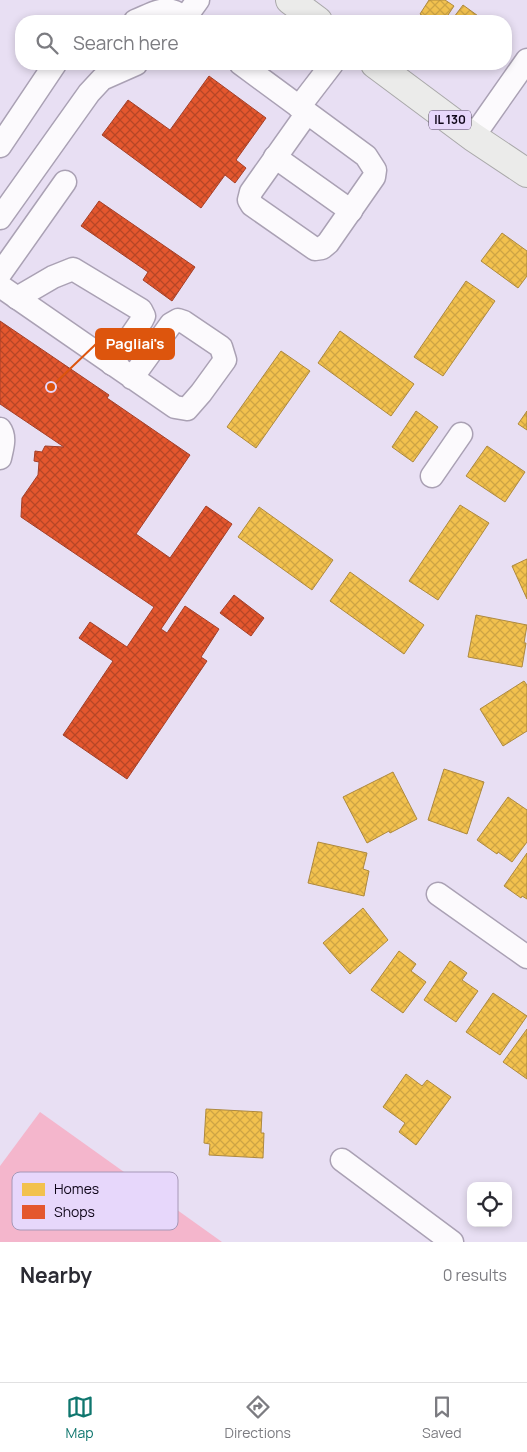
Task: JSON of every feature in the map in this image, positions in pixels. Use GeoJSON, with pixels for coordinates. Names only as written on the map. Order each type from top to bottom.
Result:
{"type":"FeatureCollection","features":[{"type":"Feature","properties":{"kind":"main road"},"geometry":{"type":"LineString","coordinates":[[290,0],[310,15]]}},
{"type":"Feature","properties":{"kind":"main road","name":"IL 130"},"geometry":{"type":"LineString","coordinates":[[384,70],[473,137],[527,173]]}},
{"type":"Feature","properties":{"kind":"street"},"geometry":{"type":"LineString","coordinates":[[189,15],[198,0]]}},
{"type":"Feature","properties":{"kind":"street"},"geometry":{"type":"LineString","coordinates":[[149,15],[163,9],[172,10],[179,15]]}},
{"type":"Feature","properties":{"kind":"street"},"geometry":{"type":"LineString","coordinates":[[473,137],[527,60]]}},
{"type":"Feature","properties":{"kind":"street"},"geometry":{"type":"LineString","coordinates":[[0,146],[51,70]]}},
{"type":"Feature","properties":{"kind":"street"},"geometry":{"type":"LineString","coordinates":[[248,70],[303,110],[366,156],[372,162],[375,170],[374,177],[328,243],[322,248],[315,249],[252,205],[249,200],[251,192],[276,157],[303,110],[328,70]]}},
{"type":"Feature","properties":{"kind":"street"},"geometry":{"type":"LineString","coordinates":[[0,218],[89,93],[97,71]]}},
{"type":"Feature","properties":{"kind":"street"},"geometry":{"type":"LineString","coordinates":[[276,157],[351,210]]}},
{"type":"Feature","properties":{"kind":"street"},"geometry":{"type":"LineString","coordinates":[[0,274],[65,182]]}},
{"type":"Feature","properties":{"kind":"street"},"geometry":{"type":"LineString","coordinates":[[9,292],[72,269],[141,310],[144,316],[142,320],[112,364]]}},
{"type":"Feature","properties":{"kind":"street"},"geometry":{"type":"LineString","coordinates":[[9,292],[132,378]]}},
{"type":"Feature","properties":{"kind":"street"},"geometry":{"type":"LineString","coordinates":[[0,429],[3,444],[0,458]]}},
{"type":"Feature","properties":{"kind":"street"},"geometry":{"type":"LineString","coordinates":[[432,476],[461,434]]}},
{"type":"Feature","properties":{"kind":"street"},"geometry":{"type":"LineString","coordinates":[[438,894],[527,957]]}},
{"type":"Feature","properties":{"kind":"street"},"geometry":{"type":"LineString","coordinates":[[342,1160],[452,1242]]}},
{"type":"Feature","properties":{"kind":"shaded area"},"geometry":{"type":"Polygon","coordinates":[[[40,1112],[124,1172],[12,1172],[12,1230],[178,1230],[178,1211],[222,1242],[0,1242],[0,1166],[40,1112]]]}},
{"type":"Feature","properties":{"kind":"building: Homes"},"geometry":{"type":"Polygon","coordinates":[[[429,0],[445,0],[454,6],[448,15],[420,14],[429,0]]]}},
{"type":"Feature","properties":{"kind":"building: Homes"},"geometry":{"type":"Polygon","coordinates":[[[463,5],[477,15],[456,15],[463,5]]]}},
{"type":"Feature","properties":{"kind":"building: Homes"},"geometry":{"type":"Polygon","coordinates":[[[502,233],[527,251],[527,276],[518,288],[481,261],[502,233]]]}},
{"type":"Feature","properties":{"kind":"building: Homes"},"geometry":{"type":"Polygon","coordinates":[[[466,281],[495,301],[443,376],[414,357],[466,281]]]}},
{"type":"Feature","properties":{"kind":"building: Homes"},"geometry":{"type":"Polygon","coordinates":[[[340,331],[414,384],[391,416],[318,363],[340,331]]]}},
{"type":"Feature","properties":{"kind":"building: Homes"},"geometry":{"type":"Polygon","coordinates":[[[281,351],[310,371],[256,448],[227,427],[281,351]]]}},
{"type":"Feature","properties":{"kind":"building: Homes"},"geometry":{"type":"Polygon","coordinates":[[[416,411],[438,427],[413,462],[392,447],[416,411]]]}},
{"type":"Feature","properties":{"kind":"building: Homes"},"geometry":{"type":"Polygon","coordinates":[[[527,411],[527,430],[518,424],[527,411]]]}},
{"type":"Feature","properties":{"kind":"building: Homes"},"geometry":{"type":"Polygon","coordinates":[[[487,446],[525,472],[505,502],[466,476],[487,446]]]}},
{"type":"Feature","properties":{"kind":"building: Homes"},"geometry":{"type":"Polygon","coordinates":[[[460,505],[489,523],[438,600],[409,581],[460,505]]]}},
{"type":"Feature","properties":{"kind":"building: Homes"},"geometry":{"type":"Polygon","coordinates":[[[259,507],[333,560],[312,590],[238,537],[259,507]]]}},
{"type":"Feature","properties":{"kind":"building: Homes"},"geometry":{"type":"Polygon","coordinates":[[[527,559],[527,599],[512,566],[527,559]]]}},
{"type":"Feature","properties":{"kind":"building: Homes"},"geometry":{"type":"Polygon","coordinates":[[[350,572],[424,625],[404,654],[330,601],[350,572]]]}},
{"type":"Feature","properties":{"kind":"building: Homes"},"geometry":{"type":"Polygon","coordinates":[[[476,615],[527,625],[522,667],[468,657],[476,615]]]}},
{"type":"Feature","properties":{"kind":"building: Homes"},"geometry":{"type":"Polygon","coordinates":[[[524,681],[527,685],[527,731],[503,746],[480,709],[524,681]]]}},
{"type":"Feature","properties":{"kind":"building: Homes"},"geometry":{"type":"Polygon","coordinates":[[[444,769],[484,782],[467,834],[428,820],[444,769]]]}},
{"type":"Feature","properties":{"kind":"building: Homes"},"geometry":{"type":"Polygon","coordinates":[[[393,772],[417,819],[367,843],[343,797],[393,772]]]}},
{"type":"Feature","properties":{"kind":"building: Homes"},"geometry":{"type":"Polygon","coordinates":[[[508,797],[527,810],[527,842],[512,862],[477,840],[508,797]]]}},
{"type":"Feature","properties":{"kind":"building: Homes"},"geometry":{"type":"Polygon","coordinates":[[[318,842],[367,853],[363,869],[369,871],[364,896],[308,883],[318,842]]]}},
{"type":"Feature","properties":{"kind":"building: Homes"},"geometry":{"type":"Polygon","coordinates":[[[527,853],[527,899],[522,896],[521,898],[504,886],[527,853]]]}},
{"type":"Feature","properties":{"kind":"building: Homes"},"geometry":{"type":"Polygon","coordinates":[[[363,908],[388,940],[350,974],[323,943],[363,908]]]}},
{"type":"Feature","properties":{"kind":"building: Homes"},"geometry":{"type":"Polygon","coordinates":[[[399,951],[416,964],[411,971],[426,982],[403,1013],[371,990],[399,951]]]}},
{"type":"Feature","properties":{"kind":"building: Homes"},"geometry":{"type":"Polygon","coordinates":[[[450,961],[467,973],[462,980],[478,991],[456,1022],[424,1000],[450,961]]]}},
{"type":"Feature","properties":{"kind":"building: Homes"},"geometry":{"type":"Polygon","coordinates":[[[493,993],[527,1016],[500,1055],[466,1032],[493,993]]]}},
{"type":"Feature","properties":{"kind":"building: Homes"},"geometry":{"type":"Polygon","coordinates":[[[527,1029],[527,1079],[503,1062],[527,1029]]]}},
{"type":"Feature","properties":{"kind":"building: Homes"},"geometry":{"type":"Polygon","coordinates":[[[406,1074],[422,1086],[427,1080],[451,1097],[416,1145],[399,1132],[405,1123],[383,1107],[406,1074]]]}},
{"type":"Feature","properties":{"kind":"building: Homes"},"geometry":{"type":"Polygon","coordinates":[[[206,1109],[262,1112],[261,1133],[264,1133],[263,1158],[209,1155],[210,1144],[204,1143],[206,1109]]]}},
{"type":"Feature","properties":{"kind":"building: Shops"},"geometry":{"type":"Polygon","coordinates":[[[209,76],[266,118],[236,160],[246,168],[235,183],[225,175],[201,208],[102,135],[128,100],[170,130],[209,76]]]}},
{"type":"Feature","properties":{"kind":"building: Shops"},"geometry":{"type":"Polygon","coordinates":[[[99,201],[195,267],[172,301],[143,280],[148,272],[81,226],[99,201]]]}},
{"type":"Feature","properties":{"kind":"building: Shops"},"geometry":{"type":"Polygon","coordinates":[[[0,321],[109,395],[107,398],[190,455],[136,534],[170,558],[206,506],[232,524],[161,629],[167,633],[185,606],[219,629],[201,657],[207,661],[127,779],[63,735],[113,661],[79,638],[90,622],[127,647],[154,607],[21,517],[22,498],[38,475],[39,462],[34,461],[35,451],[42,452],[45,446],[64,447],[0,404],[0,321]]]}},
{"type":"Feature","properties":{"kind":"building: Shops"},"geometry":{"type":"Polygon","coordinates":[[[234,595],[264,618],[251,636],[220,613],[234,595]]]}},
{"type":"Feature","properties":{"kind":"place","name":"Pagliai's"},"geometry":{"type":"Point","coordinates":[51,387]}}]}
